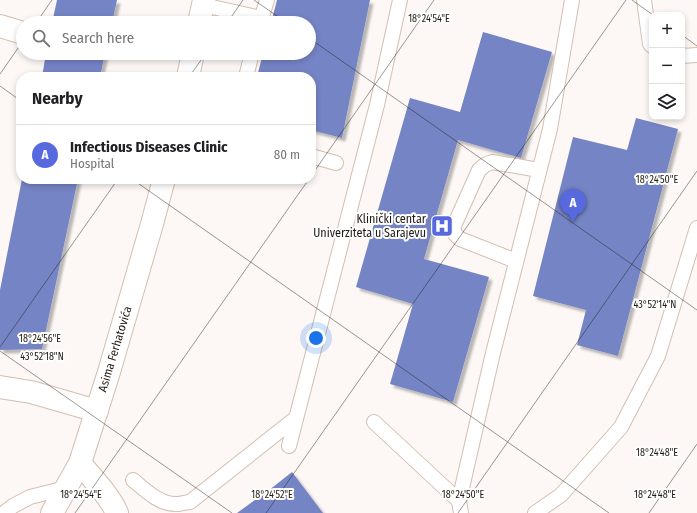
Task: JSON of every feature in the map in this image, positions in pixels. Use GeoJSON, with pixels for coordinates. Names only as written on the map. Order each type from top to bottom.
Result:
{"type":"FeatureCollection","features":[{"type":"Feature","properties":{"kind":"street"},"geometry":{"type":"LineString","coordinates":[[0,26],[16,31]]}},
{"type":"Feature","properties":{"kind":"street"},"geometry":{"type":"LineString","coordinates":[[189,72],[192,60]]}},
{"type":"Feature","properties":{"kind":"street","name":"Asima Ferhatovića"},"geometry":{"type":"LineString","coordinates":[[52,513],[80,463],[111,364],[163,184]]}},
{"type":"Feature","properties":{"kind":"street"},"geometry":{"type":"LineString","coordinates":[[0,387],[31,392],[97,410]]}},
{"type":"Feature","properties":{"kind":"street"},"geometry":{"type":"LineString","coordinates":[[80,463],[106,495],[117,513]]}},
{"type":"Feature","properties":{"kind":"lane"},"geometry":{"type":"LineString","coordinates":[[262,16],[267,0]]}},
{"type":"Feature","properties":{"kind":"lane"},"geometry":{"type":"LineString","coordinates":[[289,446],[377,105],[400,0]]}},
{"type":"Feature","properties":{"kind":"lane"},"geometry":{"type":"LineString","coordinates":[[460,507],[493,352],[550,129],[572,0]]}},
{"type":"Feature","properties":{"kind":"lane"},"geometry":{"type":"LineString","coordinates":[[644,0],[649,37]]}},
{"type":"Feature","properties":{"kind":"lane"},"geometry":{"type":"LineString","coordinates":[[202,10],[234,16]]}},
{"type":"Feature","properties":{"kind":"lane"},"geometry":{"type":"LineString","coordinates":[[685,56],[697,55]]}},
{"type":"Feature","properties":{"kind":"lane"},"geometry":{"type":"LineString","coordinates":[[247,72],[250,60]]}},
{"type":"Feature","properties":{"kind":"lane"},"geometry":{"type":"LineString","coordinates":[[316,157],[336,163]]}},
{"type":"Feature","properties":{"kind":"lane"},"geometry":{"type":"LineString","coordinates":[[516,261],[460,239],[455,234],[454,228],[479,170],[485,164],[492,162],[540,170]]}},
{"type":"Feature","properties":{"kind":"lane"},"geometry":{"type":"LineString","coordinates":[[535,513],[561,495],[621,427],[658,356],[697,228]]}},
{"type":"Feature","properties":{"kind":"lane"},"geometry":{"type":"LineString","coordinates":[[133,480],[149,494],[165,502],[177,504],[190,502],[296,418]]}},
{"type":"Feature","properties":{"kind":"lane"},"geometry":{"type":"LineString","coordinates":[[374,422],[460,507]]}},
{"type":"Feature","properties":{"kind":"lane"},"geometry":{"type":"LineString","coordinates":[[4,513],[30,497],[66,488]]}},
{"type":"Feature","properties":{"kind":"building"},"geometry":{"type":"Polygon","coordinates":[[[57,0],[117,0],[114,16],[54,16],[57,0]]]}},
{"type":"Feature","properties":{"kind":"building"},"geometry":{"type":"Polygon","coordinates":[[[277,0],[370,0],[342,138],[316,131],[316,72],[258,72],[261,60],[316,60],[316,16],[273,16],[277,0]]]}},
{"type":"Feature","properties":{"kind":"building"},"geometry":{"type":"Polygon","coordinates":[[[483,32],[552,52],[521,158],[458,140],[424,259],[489,277],[453,402],[390,384],[413,304],[356,287],[410,98],[460,112],[483,32]]]}},
{"type":"Feature","properties":{"kind":"building"},"geometry":{"type":"Polygon","coordinates":[[[45,60],[104,60],[101,72],[43,72],[45,60]]]}},
{"type":"Feature","properties":{"kind":"building"},"geometry":{"type":"Polygon","coordinates":[[[636,118],[678,129],[618,356],[577,345],[586,310],[533,296],[573,137],[627,150],[636,118]]]}},
{"type":"Feature","properties":{"kind":"building"},"geometry":{"type":"Polygon","coordinates":[[[21,184],[77,184],[42,349],[0,350],[0,290],[21,184]]]}},
{"type":"Feature","properties":{"kind":"building"},"geometry":{"type":"Polygon","coordinates":[[[292,472],[323,513],[237,513],[273,487],[292,472]]]}},
{"type":"Feature","properties":{"kind":"place","name":"Infectious Diseases Clinic"},"geometry":{"type":"Point","coordinates":[573,222]}},
{"type":"Feature","properties":{"kind":"place","name":"Klinički centar Univerziteta u Sarajevu"},"geometry":{"type":"Point","coordinates":[442,226]}}]}
